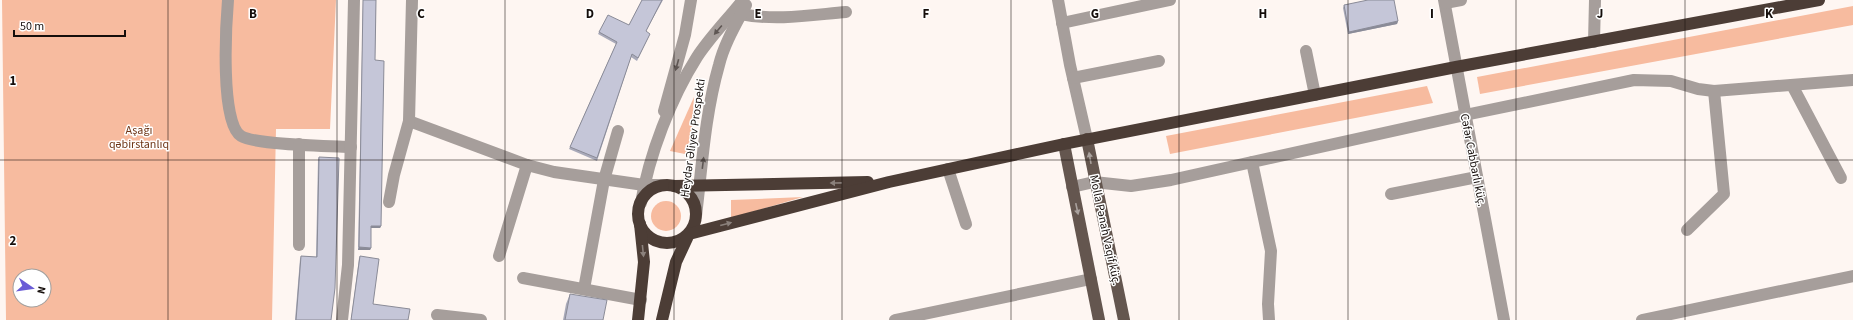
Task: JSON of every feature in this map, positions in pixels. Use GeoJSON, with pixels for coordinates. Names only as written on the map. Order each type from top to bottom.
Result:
{"type":"FeatureCollection","features":[{"type":"Feature","properties":{"kind":"highway"},"geometry":{"type":"LineString","coordinates":[[889,182],[669,186],[654,188],[646,194],[640,208],[640,222],[644,232],[656,240],[671,243],[680,240],[688,234],[889,182],[1087,139],[1456,67],[1819,0]]}},
{"type":"Feature","properties":{"kind":"highway"},"geometry":{"type":"LineString","coordinates":[[662,320],[676,262],[688,234],[694,226],[696,216],[695,206],[690,197],[683,190],[669,186]]}},
{"type":"Feature","properties":{"kind":"highway","name":"Heydər Əliyev Prospekti"},"geometry":{"type":"LineString","coordinates":[[638,320],[644,262],[640,208]]}},
{"type":"Feature","properties":{"kind":"main road","name":"Molla Pənah Vaqif küç."},"geometry":{"type":"LineString","coordinates":[[1087,139],[1094,182],[1124,320]]}},
{"type":"Feature","properties":{"kind":"main road","name":"Molla Pənah Vaqif küç."},"geometry":{"type":"LineString","coordinates":[[1064,144],[1099,320]]}},
{"type":"Feature","properties":{"kind":"street"},"geometry":{"type":"LineString","coordinates":[[228,0],[224,52],[232,125],[236,132],[242,137],[264,141],[350,147]]}},
{"type":"Feature","properties":{"kind":"street"},"geometry":{"type":"LineString","coordinates":[[342,320],[348,265],[354,0]]}},
{"type":"Feature","properties":{"kind":"street"},"geometry":{"type":"LineString","coordinates":[[389,202],[394,175],[410,121],[412,0]]}},
{"type":"Feature","properties":{"kind":"street"},"geometry":{"type":"LineString","coordinates":[[652,153],[685,36],[691,0]]}},
{"type":"Feature","properties":{"kind":"street","name":"Heydər Əliyev Prospekti"},"geometry":{"type":"LineString","coordinates":[[640,208],[652,153],[697,58],[743,0]]}},
{"type":"Feature","properties":{"kind":"street","name":"Heydər Əliyev Prospekti"},"geometry":{"type":"LineString","coordinates":[[696,216],[711,99],[719,64],[741,14],[749,0]]}},
{"type":"Feature","properties":{"kind":"street"},"geometry":{"type":"LineString","coordinates":[[1058,0],[1073,78],[1087,139]]}},
{"type":"Feature","properties":{"kind":"street"},"geometry":{"type":"LineString","coordinates":[[1062,23],[1170,0]]}},
{"type":"Feature","properties":{"kind":"street"},"geometry":{"type":"LineString","coordinates":[[1444,2],[1461,0]]}},
{"type":"Feature","properties":{"kind":"street"},"geometry":{"type":"LineString","coordinates":[[1594,42],[1595,0]]}},
{"type":"Feature","properties":{"kind":"street","name":"Cəfər Cabbarlı küç."},"geometry":{"type":"LineString","coordinates":[[1444,2],[1504,320]]}},
{"type":"Feature","properties":{"kind":"street"},"geometry":{"type":"LineString","coordinates":[[741,14],[758,18],[775,18],[846,12]]}},
{"type":"Feature","properties":{"kind":"street"},"geometry":{"type":"LineString","coordinates":[[1306,51],[1315,95]]}},
{"type":"Feature","properties":{"kind":"street"},"geometry":{"type":"LineString","coordinates":[[1073,78],[1159,61]]}},
{"type":"Feature","properties":{"kind":"street"},"geometry":{"type":"LineString","coordinates":[[1072,187],[1094,182],[1131,186],[1171,180],[1465,115],[1634,80],[1671,81],[1698,89],[1714,91],[1853,80]]}},
{"type":"Feature","properties":{"kind":"street"},"geometry":{"type":"LineString","coordinates":[[1792,85],[1841,178]]}},
{"type":"Feature","properties":{"kind":"street"},"geometry":{"type":"LineString","coordinates":[[1687,230],[1724,194],[1714,91]]}},
{"type":"Feature","properties":{"kind":"street"},"geometry":{"type":"LineString","coordinates":[[410,121],[527,166],[604,180],[644,185],[669,186]]}},
{"type":"Feature","properties":{"kind":"street"},"geometry":{"type":"LineString","coordinates":[[584,289],[604,180],[618,132]]}},
{"type":"Feature","properties":{"kind":"street"},"geometry":{"type":"LineString","coordinates":[[299,144],[299,245]]}},
{"type":"Feature","properties":{"kind":"street"},"geometry":{"type":"LineString","coordinates":[[1252,162],[1271,251],[1268,304],[1269,320]]}},
{"type":"Feature","properties":{"kind":"street"},"geometry":{"type":"LineString","coordinates":[[499,256],[527,166]]}},
{"type":"Feature","properties":{"kind":"street"},"geometry":{"type":"LineString","coordinates":[[948,169],[966,224]]}},
{"type":"Feature","properties":{"kind":"street"},"geometry":{"type":"LineString","coordinates":[[1391,194],[1477,177]]}},
{"type":"Feature","properties":{"kind":"street"},"geometry":{"type":"LineString","coordinates":[[1642,320],[1674,317],[1853,276]]}},
{"type":"Feature","properties":{"kind":"street"},"geometry":{"type":"LineString","coordinates":[[523,278],[641,300]]}},
{"type":"Feature","properties":{"kind":"street"},"geometry":{"type":"LineString","coordinates":[[895,320],[1091,279]]}},
{"type":"Feature","properties":{"kind":"street"},"geometry":{"type":"LineString","coordinates":[[437,315],[482,320]]}},
{"type":"Feature","properties":{"kind":"green space","name":"Aşağı qəbirstanlıq"},"geometry":{"type":"Polygon","coordinates":[[[2,0],[336,0],[330,129],[276,129],[272,320],[6,320],[2,0]]]}},
{"type":"Feature","properties":{"kind":"green space"},"geometry":{"type":"Polygon","coordinates":[[[1853,6],[1853,25],[1480,94],[1477,77],[1853,6]]]}},
{"type":"Feature","properties":{"kind":"green space"},"geometry":{"type":"Polygon","coordinates":[[[1427,86],[1433,103],[1170,154],[1166,136],[1427,86]]]}},
{"type":"Feature","properties":{"kind":"green space"},"geometry":{"type":"Polygon","coordinates":[[[694,97],[690,155],[670,151],[694,97]]]}},
{"type":"Feature","properties":{"kind":"green space"},"geometry":{"type":"Polygon","coordinates":[[[803,197],[731,218],[731,200],[803,197]]]}},
{"type":"Feature","properties":{"kind":"green space"},"geometry":{"type":"Polygon","coordinates":[[[666,201],[677,205],[681,216],[677,227],[666,231],[655,227],[651,216],[655,205],[666,201]]]}},
{"type":"Feature","properties":{"kind":"building"},"geometry":{"type":"Polygon","coordinates":[[[363,0],[376,0],[375,60],[384,61],[381,226],[371,226],[371,248],[359,247],[363,0]]]}},
{"type":"Feature","properties":{"kind":"building"},"geometry":{"type":"Polygon","coordinates":[[[642,0],[662,0],[646,31],[650,34],[638,58],[632,54],[597,158],[570,147],[617,42],[599,32],[608,15],[629,25],[642,0]]]}},
{"type":"Feature","properties":{"kind":"building"},"geometry":{"type":"Polygon","coordinates":[[[1368,0],[1394,0],[1398,21],[1349,32],[1344,5],[1368,0]]]}},
{"type":"Feature","properties":{"kind":"building"},"geometry":{"type":"Polygon","coordinates":[[[319,157],[339,158],[335,288],[331,320],[296,320],[301,256],[317,257],[319,157]]]}},
{"type":"Feature","properties":{"kind":"building"},"geometry":{"type":"Polygon","coordinates":[[[360,256],[379,259],[373,304],[410,309],[408,320],[351,320],[360,256]]]}},
{"type":"Feature","properties":{"kind":"building"},"geometry":{"type":"Polygon","coordinates":[[[570,294],[607,300],[603,320],[565,320],[570,294]]]}}]}
